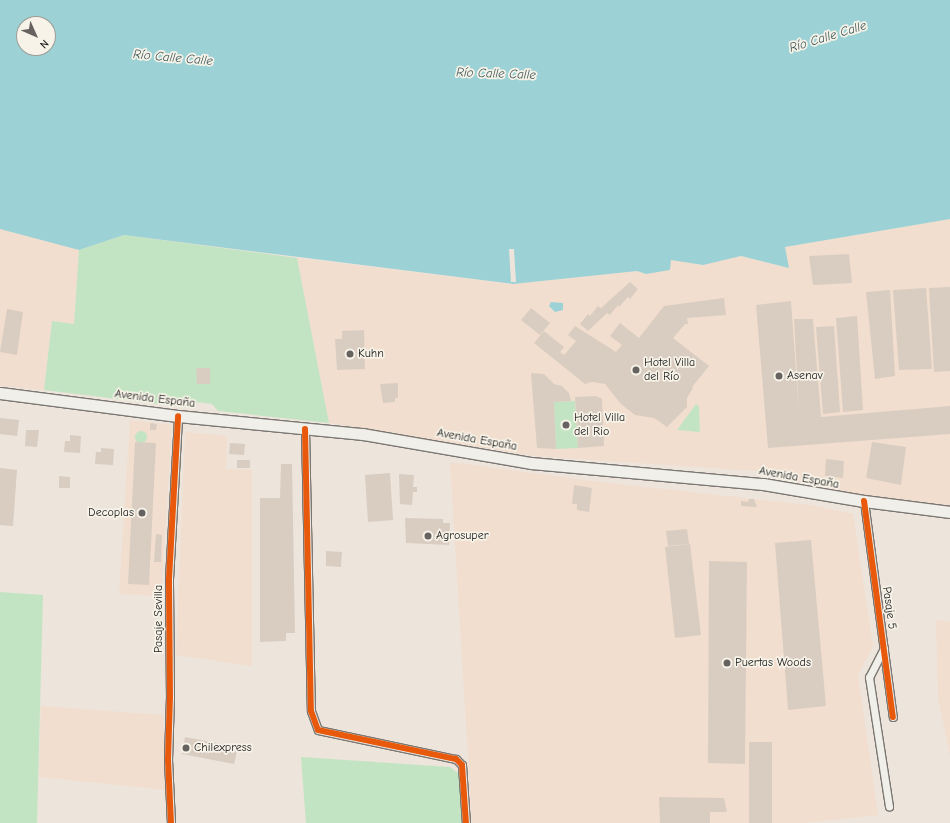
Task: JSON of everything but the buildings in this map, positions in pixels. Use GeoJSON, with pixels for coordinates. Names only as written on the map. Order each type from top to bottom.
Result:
{"type":"FeatureCollection","features":[{"type":"Feature","properties":{"kind":"main road","name":"Avenida España"},"geometry":{"type":"LineString","coordinates":[[0,393],[178,416],[363,434],[531,463],[763,484],[864,502],[950,512]]}},
{"type":"Feature","properties":{"kind":"street","name":"Pasaje Sevilla"},"geometry":{"type":"LineString","coordinates":[[171,823],[168,760],[170,698],[169,580],[178,416]]}},
{"type":"Feature","properties":{"kind":"street"},"geometry":{"type":"LineString","coordinates":[[305,429],[310,711],[318,730],[456,759],[462,765],[466,823]]}},
{"type":"Feature","properties":{"kind":"street","name":"Pasaje 5"},"geometry":{"type":"LineString","coordinates":[[864,502],[893,717]]}},
{"type":"Feature","properties":{"kind":"street","name":"Pasaje 5"},"geometry":{"type":"LineString","coordinates":[[884,648],[869,677],[889,806]]}},
{"type":"Feature","properties":{"kind":"shaded area"},"geometry":{"type":"Polygon","coordinates":[[[950,219],[950,505],[863,497],[756,471],[535,456],[329,423],[297,258],[513,284],[637,271],[646,274],[671,260],[703,265],[741,256],[788,268],[784,247],[950,219]]]}},
{"type":"Feature","properties":{"kind":"shaded area"},"geometry":{"type":"Polygon","coordinates":[[[0,229],[79,250],[74,325],[52,321],[44,390],[0,386],[0,229]]]}},
{"type":"Feature","properties":{"kind":"shaded area"},"geometry":{"type":"Polygon","coordinates":[[[130,420],[172,425],[161,596],[119,594],[130,420]]]}},
{"type":"Feature","properties":{"kind":"shaded area"},"geometry":{"type":"Polygon","coordinates":[[[185,432],[227,436],[226,469],[252,470],[252,666],[176,655],[185,432]]]}},
{"type":"Feature","properties":{"kind":"shaded area"},"geometry":{"type":"Polygon","coordinates":[[[450,462],[600,482],[810,505],[853,514],[873,646],[858,675],[878,815],[804,823],[472,823],[450,462]]]}},
{"type":"Feature","properties":{"kind":"shaded area"},"geometry":{"type":"Polygon","coordinates":[[[936,620],[950,622],[950,755],[938,698],[936,620]]]}},
{"type":"Feature","properties":{"kind":"shaded area"},"geometry":{"type":"Polygon","coordinates":[[[41,706],[163,715],[166,790],[39,777],[41,706]]]}},
{"type":"Feature","properties":{"kind":"green space"},"geometry":{"type":"Polygon","coordinates":[[[124,235],[297,258],[329,423],[218,411],[212,404],[197,402],[191,408],[44,390],[52,321],[74,324],[79,250],[124,235]]]}},
{"type":"Feature","properties":{"kind":"green space","name":"Hotel Villa del Rio"},"geometry":{"type":"Polygon","coordinates":[[[575,401],[578,448],[556,449],[554,402],[575,401]]]}},
{"type":"Feature","properties":{"kind":"green space"},"geometry":{"type":"Polygon","coordinates":[[[696,404],[699,407],[700,432],[677,430],[696,404]]]}},
{"type":"Feature","properties":{"kind":"green space"},"geometry":{"type":"Polygon","coordinates":[[[139,431],[143,431],[147,437],[143,443],[139,443],[135,439],[135,435],[139,431]]]}},
{"type":"Feature","properties":{"kind":"green space"},"geometry":{"type":"Polygon","coordinates":[[[0,592],[43,595],[37,823],[0,823],[0,592]]]}},
{"type":"Feature","properties":{"kind":"green space"},"geometry":{"type":"Polygon","coordinates":[[[301,757],[450,767],[459,774],[462,823],[306,823],[301,757]]]}},
{"type":"Feature","properties":{"kind":"water","name":"Río Calle Calle"},"geometry":{"type":"Polygon","coordinates":[[[0,0],[950,0],[950,219],[785,247],[789,268],[741,256],[703,265],[671,260],[670,270],[646,274],[637,271],[513,284],[124,235],[79,250],[0,229],[0,0]]]}},
{"type":"Feature","properties":{"kind":"water"},"geometry":{"type":"Polygon","coordinates":[[[551,302],[563,303],[563,310],[555,312],[549,306],[551,302]]]}},
{"type":"Feature","properties":{"kind":"pier"},"geometry":{"type":"Polygon","coordinates":[[[509,249],[514,249],[516,282],[511,282],[509,249]]]}},
{"type":"Feature","properties":{"kind":"cycle path"},"geometry":{"type":"LineString","coordinates":[[171,823],[168,760],[170,698],[169,579],[178,416]]}},
{"type":"Feature","properties":{"kind":"cycle path"},"geometry":{"type":"LineString","coordinates":[[305,429],[311,711],[318,730],[456,759],[462,765],[466,823]]}},
{"type":"Feature","properties":{"kind":"cycle path"},"geometry":{"type":"LineString","coordinates":[[864,501],[893,717]]}},
{"type":"Feature","properties":{"kind":"place","name":"Kuhn"},"geometry":{"type":"Point","coordinates":[350,354]}},
{"type":"Feature","properties":{"kind":"place","name":"Hotel Villa del Río"},"geometry":{"type":"Point","coordinates":[636,370]}},
{"type":"Feature","properties":{"kind":"place","name":"Asenav"},"geometry":{"type":"Point","coordinates":[779,376]}},
{"type":"Feature","properties":{"kind":"place","name":"Hotel Villa del Rio"},"geometry":{"type":"Point","coordinates":[566,425]}},
{"type":"Feature","properties":{"kind":"place","name":"Decoplas"},"geometry":{"type":"Point","coordinates":[142,513]}},
{"type":"Feature","properties":{"kind":"place","name":"Agrosuper"},"geometry":{"type":"Point","coordinates":[428,536]}},
{"type":"Feature","properties":{"kind":"place","name":"Puertas Woods"},"geometry":{"type":"Point","coordinates":[727,663]}},
{"type":"Feature","properties":{"kind":"place","name":"Chilexpress"},"geometry":{"type":"Point","coordinates":[186,748]}}]}
